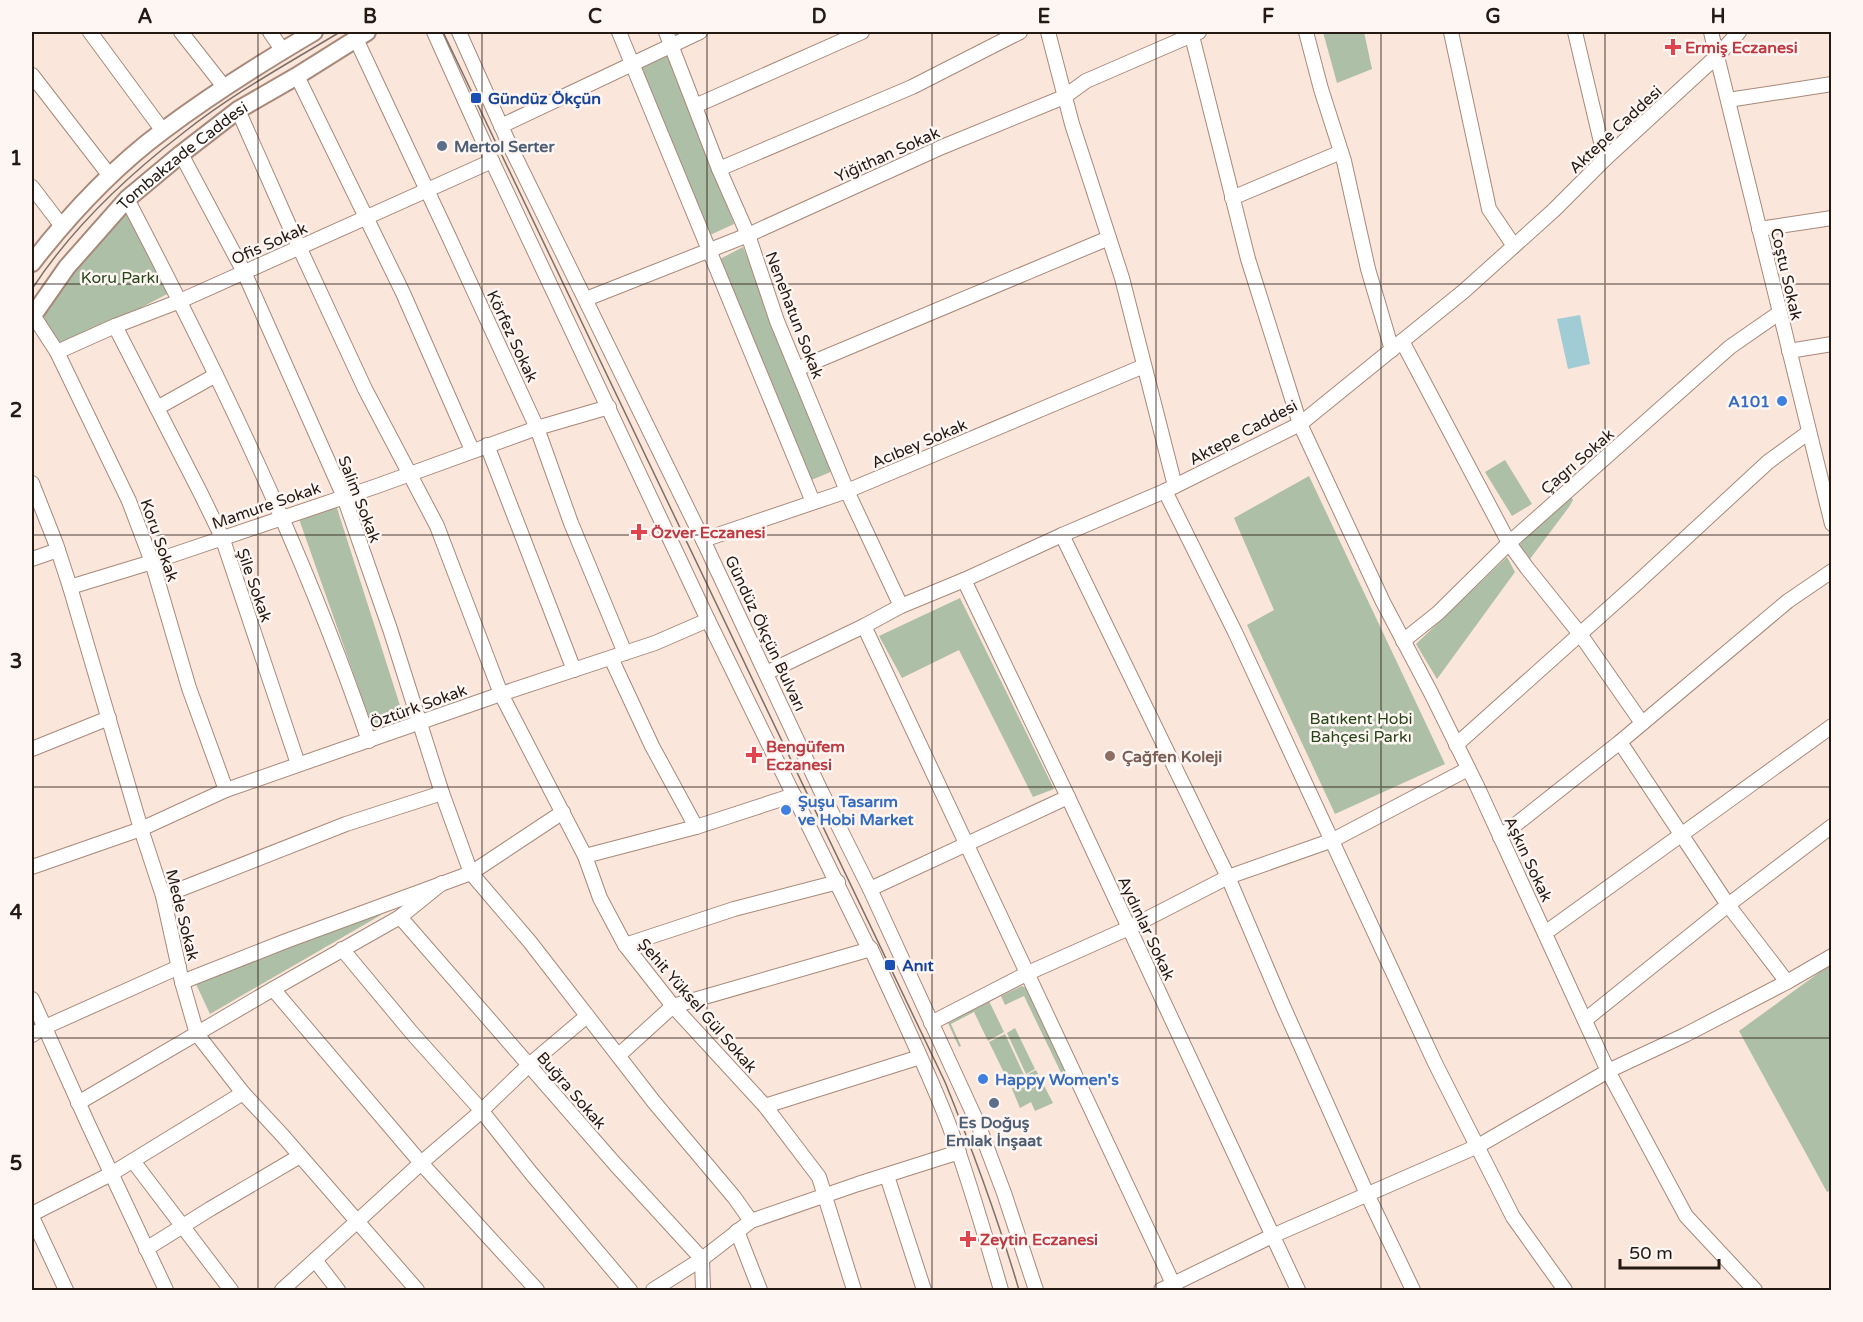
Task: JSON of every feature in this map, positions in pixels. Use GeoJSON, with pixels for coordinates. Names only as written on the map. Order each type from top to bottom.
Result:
{"type":"FeatureCollection","features":[{"type":"Feature","properties":{"kind":"main road","name":"Tombakzade Caddesi"},"geometry":{"type":"LineString","coordinates":[[32,263],[61,225],[110,176],[163,131],[225,88],[314,32]]}},
{"type":"Feature","properties":{"kind":"main road","name":"Tombakzade Caddesi"},"geometry":{"type":"LineString","coordinates":[[32,316],[67,267],[127,199],[238,110],[361,35]]}},
{"type":"Feature","properties":{"kind":"street"},"geometry":{"type":"LineString","coordinates":[[90,32],[163,131]]}},
{"type":"Feature","properties":{"kind":"street"},"geometry":{"type":"LineString","coordinates":[[181,32],[225,88]]}},
{"type":"Feature","properties":{"kind":"street"},"geometry":{"type":"LineString","coordinates":[[270,32],[283,51]]}},
{"type":"Feature","properties":{"kind":"street"},"geometry":{"type":"LineString","coordinates":[[434,32],[492,161],[708,621],[867,945],[871,949],[920,1057],[959,1152],[1000,1290]]}},
{"type":"Feature","properties":{"kind":"street","name":"Gündüz Ökçün Bulvarı"},"geometry":{"type":"LineString","coordinates":[[459,32],[501,126],[870,889],[981,1134],[1004,1193],[1035,1290]]}},
{"type":"Feature","properties":{"kind":"street"},"geometry":{"type":"LineString","coordinates":[[619,32],[813,502]]}},
{"type":"Feature","properties":{"kind":"street","name":"Nenehatun Sokak"},"geometry":{"type":"LineString","coordinates":[[666,32],[719,169],[748,236],[777,321],[847,491],[901,606]]}},
{"type":"Feature","properties":{"kind":"street"},"geometry":{"type":"LineString","coordinates":[[501,126],[700,32]]}},
{"type":"Feature","properties":{"kind":"street"},"geometry":{"type":"LineString","coordinates":[[695,106],[862,32]]}},
{"type":"Feature","properties":{"kind":"street"},"geometry":{"type":"LineString","coordinates":[[719,169],[912,87],[1020,32]]}},
{"type":"Feature","properties":{"kind":"street"},"geometry":{"type":"LineString","coordinates":[[1048,32],[1064,97],[1122,278],[1144,366],[1170,488],[1234,632],[1333,840],[1435,1063],[1513,1217],[1564,1290]]}},
{"type":"Feature","properties":{"kind":"street","name":"Yiğithan Sokak"},"geometry":{"type":"LineString","coordinates":[[586,299],[748,236],[942,147],[1064,97],[1086,81],[1194,32]]}},
{"type":"Feature","properties":{"kind":"street","name":"Aşkın Sokak"},"geometry":{"type":"LineString","coordinates":[[1194,32],[1248,259],[1299,424],[1403,641],[1468,769],[1608,1071],[1686,1216],[1755,1290]]}},
{"type":"Feature","properties":{"kind":"street"},"geometry":{"type":"LineString","coordinates":[[1306,32],[1320,89],[1341,152],[1368,269],[1397,346],[1509,543],[1580,634],[1642,723]]}},
{"type":"Feature","properties":{"kind":"street"},"geometry":{"type":"LineString","coordinates":[[1451,32],[1489,209],[1514,246]]}},
{"type":"Feature","properties":{"kind":"street"},"geometry":{"type":"LineString","coordinates":[[1575,32],[1605,159]]}},
{"type":"Feature","properties":{"kind":"street","name":"Coştu Sokak"},"geometry":{"type":"LineString","coordinates":[[1711,32],[1809,432],[1825,471],[1831,515]]}},
{"type":"Feature","properties":{"kind":"street","name":"Aktepe Caddesi"},"geometry":{"type":"LineString","coordinates":[[766,673],[901,606],[1170,488],[1299,424],[1464,291],[1554,210],[1605,159],[1717,56],[1739,32]]}},
{"type":"Feature","properties":{"kind":"street","name":"Körfez Sokak"},"geometry":{"type":"LineString","coordinates":[[361,35],[428,191],[537,428],[652,746],[696,827]]}},
{"type":"Feature","properties":{"kind":"street"},"geometry":{"type":"LineString","coordinates":[[32,75],[110,176]]}},
{"type":"Feature","properties":{"kind":"street"},"geometry":{"type":"LineString","coordinates":[[297,76],[404,293],[472,450]]}},
{"type":"Feature","properties":{"kind":"street"},"geometry":{"type":"LineString","coordinates":[[1728,100],[1832,84]]}},
{"type":"Feature","properties":{"kind":"street","name":"Şehit Yüksel Gül Sokak"},"geometry":{"type":"LineString","coordinates":[[238,110],[365,389],[437,526],[501,693],[585,856],[600,898],[625,945],[673,1006],[765,1106],[819,1177],[854,1290]]}},
{"type":"Feature","properties":{"kind":"street"},"geometry":{"type":"LineString","coordinates":[[1232,198],[1341,152]]}},
{"type":"Feature","properties":{"kind":"street","name":"Salim Sokak"},"geometry":{"type":"LineString","coordinates":[[181,154],[244,272],[344,496],[442,793],[471,873]]}},
{"type":"Feature","properties":{"kind":"street","name":"Ofis Sokak"},"geometry":{"type":"LineString","coordinates":[[57,352],[115,326],[180,301],[492,161]]}},
{"type":"Feature","properties":{"kind":"street"},"geometry":{"type":"LineString","coordinates":[[32,187],[61,225]]}},
{"type":"Feature","properties":{"kind":"street"},"geometry":{"type":"LineString","coordinates":[[127,199],[180,301],[283,517],[324,618],[369,741]]}},
{"type":"Feature","properties":{"kind":"street"},"geometry":{"type":"LineString","coordinates":[[1759,229],[1832,218]]}},
{"type":"Feature","properties":{"kind":"street"},"geometry":{"type":"LineString","coordinates":[[797,369],[1109,238]]}},
{"type":"Feature","properties":{"kind":"street","name":"Çagrı Sokak"},"geometry":{"type":"LineString","coordinates":[[1403,641],[1438,613],[1509,543],[1730,347],[1779,313]]}},
{"type":"Feature","properties":{"kind":"street","name":"Koru Sokak"},"geometry":{"type":"LineString","coordinates":[[32,316],[57,352],[129,501],[152,562],[189,688],[226,790]]}},
{"type":"Feature","properties":{"kind":"street","name":"Şile Sokak"},"geometry":{"type":"LineString","coordinates":[[115,326],[222,537],[298,764]]}},
{"type":"Feature","properties":{"kind":"street"},"geometry":{"type":"LineString","coordinates":[[1789,351],[1832,344]]}},
{"type":"Feature","properties":{"kind":"street","name":"Acıbey Sokak"},"geometry":{"type":"LineString","coordinates":[[703,540],[847,491],[1144,366]]}},
{"type":"Feature","properties":{"kind":"street"},"geometry":{"type":"LineString","coordinates":[[157,408],[216,375]]}},
{"type":"Feature","properties":{"kind":"street","name":"Mamure Sokak"},"geometry":{"type":"LineString","coordinates":[[70,587],[152,562],[410,474],[472,450],[609,406]]}},
{"type":"Feature","properties":{"kind":"street"},"geometry":{"type":"LineString","coordinates":[[1456,745],[1767,462],[1809,432]]}},
{"type":"Feature","properties":{"kind":"street"},"geometry":{"type":"LineString","coordinates":[[487,445],[574,670]]}},
{"type":"Feature","properties":{"kind":"street","name":"Mede Sokak"},"geometry":{"type":"LineString","coordinates":[[32,483],[70,587],[163,896],[182,982],[197,1034],[243,1093],[417,1290]]}},
{"type":"Feature","properties":{"kind":"street"},"geometry":{"type":"LineString","coordinates":[[1062,535],[1228,877],[1283,1005],[1413,1290]]}},
{"type":"Feature","properties":{"kind":"street"},"geometry":{"type":"LineString","coordinates":[[32,559],[58,550]]}},
{"type":"Feature","properties":{"kind":"street"},"geometry":{"type":"LineString","coordinates":[[1500,837],[1620,742],[1788,601],[1832,571]]}},
{"type":"Feature","properties":{"kind":"street","name":"Aydınlar Sokak"},"geometry":{"type":"LineString","coordinates":[[964,580],[1298,1290]]}},
{"type":"Feature","properties":{"kind":"street","name":"Öztürk Sokak"},"geometry":{"type":"LineString","coordinates":[[32,867],[141,829],[226,790],[501,693],[618,656],[708,621]]}},
{"type":"Feature","properties":{"kind":"street"},"geometry":{"type":"LineString","coordinates":[[864,626],[1028,973],[1170,1289],[1272,1236],[1478,1146],[1608,1071],[1685,1035],[1832,956]]}},
{"type":"Feature","properties":{"kind":"street"},"geometry":{"type":"LineString","coordinates":[[32,749],[109,718]]}},
{"type":"Feature","properties":{"kind":"street"},"geometry":{"type":"LineString","coordinates":[[1545,933],[1832,726]]}},
{"type":"Feature","properties":{"kind":"street"},"geometry":{"type":"LineString","coordinates":[[1620,742],[1728,905],[1787,982]]}},
{"type":"Feature","properties":{"kind":"street"},"geometry":{"type":"LineString","coordinates":[[931,1023],[1028,973],[1129,928],[1228,877],[1333,840],[1468,769]]}},
{"type":"Feature","properties":{"kind":"street"},"geometry":{"type":"LineString","coordinates":[[163,896],[346,824],[442,793]]}},
{"type":"Feature","properties":{"kind":"street"},"geometry":{"type":"LineString","coordinates":[[585,856],[696,827],[794,795]]}},
{"type":"Feature","properties":{"kind":"street"},"geometry":{"type":"LineString","coordinates":[[870,889],[1068,797]]}},
{"type":"Feature","properties":{"kind":"street"},"geometry":{"type":"LineString","coordinates":[[182,982],[471,873],[563,812]]}},
{"type":"Feature","properties":{"kind":"street"},"geometry":{"type":"LineString","coordinates":[[1585,1020],[1728,905],[1832,826]]}},
{"type":"Feature","properties":{"kind":"street"},"geometry":{"type":"LineString","coordinates":[[471,873],[530,942],[654,1102],[734,1197],[751,1221]]}},
{"type":"Feature","properties":{"kind":"street"},"geometry":{"type":"LineString","coordinates":[[625,945],[734,909],[838,882]]}},
{"type":"Feature","properties":{"kind":"street"},"geometry":{"type":"LineString","coordinates":[[78,1103],[400,917],[442,883]]}},
{"type":"Feature","properties":{"kind":"street","name":"Buğra Sokak"},"geometry":{"type":"LineString","coordinates":[[400,917],[615,1164],[702,1259]]}},
{"type":"Feature","properties":{"kind":"street"},"geometry":{"type":"LineString","coordinates":[[342,949],[412,1033],[482,1110],[531,1173],[630,1290]]}},
{"type":"Feature","properties":{"kind":"street"},"geometry":{"type":"LineString","coordinates":[[619,1055],[673,1006],[871,949]]}},
{"type":"Feature","properties":{"kind":"street"},"geometry":{"type":"LineString","coordinates":[[32,1035],[45,1027],[179,967]]}},
{"type":"Feature","properties":{"kind":"street"},"geometry":{"type":"LineString","coordinates":[[273,989],[421,1163],[537,1290]]}},
{"type":"Feature","properties":{"kind":"street"},"geometry":{"type":"LineString","coordinates":[[32,999],[166,1290]]}},
{"type":"Feature","properties":{"kind":"street"},"geometry":{"type":"LineString","coordinates":[[282,1290],[529,1065],[587,1016]]}},
{"type":"Feature","properties":{"kind":"street"},"geometry":{"type":"LineString","coordinates":[[765,1106],[920,1057]]}},
{"type":"Feature","properties":{"kind":"street"},"geometry":{"type":"LineString","coordinates":[[66,1290],[32,1216],[111,1174],[243,1093]]}},
{"type":"Feature","properties":{"kind":"street"},"geometry":{"type":"LineString","coordinates":[[653,1290],[702,1259],[751,1221],[959,1152]]}},
{"type":"Feature","properties":{"kind":"street"},"geometry":{"type":"LineString","coordinates":[[146,1249],[300,1156]]}},
{"type":"Feature","properties":{"kind":"street"},"geometry":{"type":"LineString","coordinates":[[133,1161],[231,1290]]}},
{"type":"Feature","properties":{"kind":"street"},"geometry":{"type":"LineString","coordinates":[[887,1176],[924,1290]]}},
{"type":"Feature","properties":{"kind":"street"},"geometry":{"type":"LineString","coordinates":[[737,1231],[760,1290]]}},
{"type":"Feature","properties":{"kind":"street"},"geometry":{"type":"LineString","coordinates":[[702,1259],[703,1290]]}},
{"type":"Feature","properties":{"kind":"street"},"geometry":{"type":"LineString","coordinates":[[315,1260],[338,1290]]}},
{"type":"Feature","properties":{"kind":"green space"},"geometry":{"type":"Polygon","coordinates":[[[1323,32],[1364,32],[1372,69],[1337,83],[1323,32]]]}},
{"type":"Feature","properties":{"kind":"green space"},"geometry":{"type":"Polygon","coordinates":[[[667,54],[734,224],[710,235],[640,65],[667,54]]]}},
{"type":"Feature","properties":{"kind":"green space","name":"Koru Parkı"},"geometry":{"type":"Polygon","coordinates":[[[126,212],[171,292],[62,349],[40,313],[126,212]]]}},
{"type":"Feature","properties":{"kind":"green space"},"geometry":{"type":"Polygon","coordinates":[[[743,247],[833,471],[809,481],[720,259],[743,247]]]}},
{"type":"Feature","properties":{"kind":"green space"},"geometry":{"type":"Polygon","coordinates":[[[1505,460],[1532,504],[1512,516],[1485,472],[1505,460]]]}},
{"type":"Feature","properties":{"kind":"green space","name":"Batıkent Hobi Bahçesi Parkı"},"geometry":{"type":"Polygon","coordinates":[[[1309,476],[1445,764],[1335,814],[1247,625],[1274,610],[1234,518],[1309,476]]]}},
{"type":"Feature","properties":{"kind":"green space"},"geometry":{"type":"Polygon","coordinates":[[[1571,496],[1573,500],[1569,507],[1530,559],[1519,548],[1522,540],[1571,496]]]}},
{"type":"Feature","properties":{"kind":"green space"},"geometry":{"type":"Polygon","coordinates":[[[336,505],[404,718],[373,729],[299,519],[336,505]]]}},
{"type":"Feature","properties":{"kind":"green space"},"geometry":{"type":"Polygon","coordinates":[[[1507,557],[1515,572],[1437,679],[1416,644],[1507,557]]]}},
{"type":"Feature","properties":{"kind":"green space"},"geometry":{"type":"Polygon","coordinates":[[[960,598],[1054,789],[1033,797],[959,650],[902,678],[879,636],[960,598]]]}},
{"type":"Feature","properties":{"kind":"green space"},"geometry":{"type":"Polygon","coordinates":[[[379,911],[381,915],[210,1014],[196,984],[379,911]]]}},
{"type":"Feature","properties":{"kind":"green space"},"geometry":{"type":"Polygon","coordinates":[[[1831,964],[1832,1189],[1827,1192],[1739,1031],[1831,964]]]}},
{"type":"Feature","properties":{"kind":"green space"},"geometry":{"type":"Polygon","coordinates":[[[1022,986],[1030,990],[1070,1079],[1065,1081],[1024,996],[1005,1005],[1001,996],[1022,986]]]}},
{"type":"Feature","properties":{"kind":"green space"},"geometry":{"type":"Polygon","coordinates":[[[989,1001],[1004,1032],[988,1041],[974,1012],[951,1024],[961,1046],[959,1047],[948,1023],[989,1001]]]}},
{"type":"Feature","properties":{"kind":"green space"},"geometry":{"type":"Polygon","coordinates":[[[1015,1028],[1035,1069],[1026,1074],[1007,1033],[1015,1028]]]}},
{"type":"Feature","properties":{"kind":"green space"},"geometry":{"type":"Polygon","coordinates":[[[1005,1034],[1024,1075],[1009,1083],[989,1042],[1005,1034]]]}},
{"type":"Feature","properties":{"kind":"green space"},"geometry":{"type":"Polygon","coordinates":[[[1036,1070],[1053,1103],[1035,1111],[1031,1102],[1020,1108],[1010,1084],[1025,1076],[1033,1092],[1026,1075],[1036,1070]]]}},
{"type":"Feature","properties":{"kind":"water"},"geometry":{"type":"Polygon","coordinates":[[[1580,315],[1590,364],[1568,369],[1557,319],[1580,315]]]}},
{"type":"Feature","properties":{"kind":"tram line"},"geometry":{"type":"LineString","coordinates":[[32,289],[82,225],[120,186],[162,150],[240,92],[340,32]]}},
{"type":"Feature","properties":{"kind":"tram line"},"geometry":{"type":"LineString","coordinates":[[443,32],[945,1082],[985,1185],[1019,1290]]}},
{"type":"Feature","properties":{"kind":"place","name":"Ermiş Eczanesi"},"geometry":{"type":"Point","coordinates":[1673,47]}},
{"type":"Feature","properties":{"kind":"place","name":"Gündüz Ökçün"},"geometry":{"type":"Point","coordinates":[476,98]}},
{"type":"Feature","properties":{"kind":"place","name":"Mertol Serter"},"geometry":{"type":"Point","coordinates":[442,146]}},
{"type":"Feature","properties":{"kind":"place","name":"A101"},"geometry":{"type":"Point","coordinates":[1782,401]}},
{"type":"Feature","properties":{"kind":"place","name":"Özver Eczanesi"},"geometry":{"type":"Point","coordinates":[639,532]}},
{"type":"Feature","properties":{"kind":"place","name":"Bengüfem Eczanesi"},"geometry":{"type":"Point","coordinates":[754,755]}},
{"type":"Feature","properties":{"kind":"place","name":"Çağfen Koleji"},"geometry":{"type":"Point","coordinates":[1110,756]}},
{"type":"Feature","properties":{"kind":"place","name":"Şuşu Tasarım ve Hobi Market"},"geometry":{"type":"Point","coordinates":[786,810]}},
{"type":"Feature","properties":{"kind":"place","name":"Anıt"},"geometry":{"type":"Point","coordinates":[890,965]}},
{"type":"Feature","properties":{"kind":"place","name":"Happy Women's"},"geometry":{"type":"Point","coordinates":[983,1079]}},
{"type":"Feature","properties":{"kind":"place","name":"Es Doğuş Emlak İnşaat"},"geometry":{"type":"Point","coordinates":[994,1103]}},
{"type":"Feature","properties":{"kind":"place","name":"Zeytin Eczanesi"},"geometry":{"type":"Point","coordinates":[968,1239]}}]}
